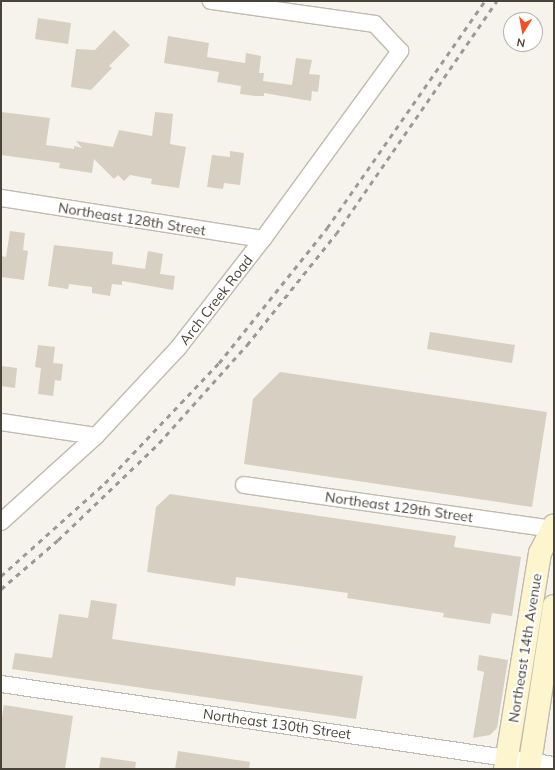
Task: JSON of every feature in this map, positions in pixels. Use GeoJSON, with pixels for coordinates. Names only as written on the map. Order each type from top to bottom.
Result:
{"type":"FeatureCollection","features":[{"type":"Feature","properties":{"kind":"street","name":"Arch Creek Road"},"geometry":{"type":"LineString","coordinates":[[1,522],[96,436],[178,348],[263,239],[400,51],[375,24],[212,1]]}},
{"type":"Feature","properties":{"kind":"street","name":"Northeast 128th Street"},"geometry":{"type":"LineString","coordinates":[[1,198],[263,239]]}},
{"type":"Feature","properties":{"kind":"street"},"geometry":{"type":"LineString","coordinates":[[1,422],[96,436]]}},
{"type":"Feature","properties":{"kind":"street","name":"Northeast 129th Street"},"geometry":{"type":"LineString","coordinates":[[244,485],[554,529]]}},
{"type":"Feature","properties":{"kind":"street","name":"Northeast 14th Avenue"},"geometry":{"type":"LineString","coordinates":[[506,764],[540,553],[554,529]]}},
{"type":"Feature","properties":{"kind":"street","name":"Northeast 14th Avenue"},"geometry":{"type":"LineString","coordinates":[[529,765],[554,606]]}},
{"type":"Feature","properties":{"kind":"street","name":"Northeast 130th Street"},"geometry":{"type":"LineString","coordinates":[[1,684],[506,764],[554,765]]}},
{"type":"Feature","properties":{"kind":"building"},"geometry":{"type":"Polygon","coordinates":[[[38,18],[71,23],[68,44],[35,39],[38,18]]]}},
{"type":"Feature","properties":{"kind":"building"},"geometry":{"type":"Polygon","coordinates":[[[114,30],[130,45],[109,66],[112,68],[91,90],[71,87],[76,49],[95,50],[114,30]]]}},
{"type":"Feature","properties":{"kind":"building"},"geometry":{"type":"Polygon","coordinates":[[[168,36],[209,43],[207,57],[245,63],[246,53],[261,56],[259,73],[264,73],[263,81],[292,85],[296,58],[312,60],[309,74],[320,75],[318,92],[312,91],[311,101],[264,93],[264,96],[240,94],[241,86],[217,82],[219,72],[164,63],[168,36]]]}},
{"type":"Feature","properties":{"kind":"building"},"geometry":{"type":"Polygon","coordinates":[[[1,112],[50,118],[46,145],[74,149],[74,146],[82,148],[76,141],[113,147],[119,130],[152,136],[155,112],[173,114],[170,144],[186,147],[179,188],[151,184],[152,179],[130,175],[124,181],[118,175],[114,179],[94,159],[92,173],[59,168],[60,163],[1,155],[1,112]]]}},
{"type":"Feature","properties":{"kind":"building"},"geometry":{"type":"Polygon","coordinates":[[[230,151],[244,153],[240,185],[224,183],[223,189],[207,187],[212,155],[230,157],[230,151]]]}},
{"type":"Feature","properties":{"kind":"building"},"geometry":{"type":"Polygon","coordinates":[[[10,231],[25,233],[23,250],[28,251],[24,280],[1,277],[1,256],[6,257],[10,231]]]}},
{"type":"Feature","properties":{"kind":"building"},"geometry":{"type":"Polygon","coordinates":[[[54,245],[113,252],[112,264],[145,269],[148,251],[163,254],[160,274],[175,276],[173,290],[122,281],[122,285],[112,284],[110,296],[92,293],[92,287],[69,284],[68,289],[48,286],[54,245]]]}},
{"type":"Feature","properties":{"kind":"building"},"geometry":{"type":"Polygon","coordinates":[[[430,332],[515,345],[512,363],[427,349],[430,332]]]}},
{"type":"Feature","properties":{"kind":"building"},"geometry":{"type":"Polygon","coordinates":[[[38,345],[55,347],[53,363],[63,364],[61,381],[55,380],[53,396],[38,394],[41,368],[35,367],[38,345]]]}},
{"type":"Feature","properties":{"kind":"building"},"geometry":{"type":"Polygon","coordinates":[[[1,366],[17,368],[15,388],[1,386],[1,366]]]}},
{"type":"Feature","properties":{"kind":"building"},"geometry":{"type":"Polygon","coordinates":[[[280,372],[547,412],[532,507],[244,464],[253,399],[280,372]]]}},
{"type":"Feature","properties":{"kind":"building"},"geometry":{"type":"Polygon","coordinates":[[[170,494],[456,536],[454,547],[521,557],[512,616],[492,613],[490,624],[443,617],[444,613],[347,598],[348,593],[236,577],[235,586],[147,572],[156,507],[170,494]]]}},
{"type":"Feature","properties":{"kind":"building"},"geometry":{"type":"Polygon","coordinates":[[[91,600],[117,604],[112,639],[363,676],[356,719],[12,669],[15,653],[52,658],[59,614],[88,618],[91,600]]]}},
{"type":"Feature","properties":{"kind":"building"},"geometry":{"type":"Polygon","coordinates":[[[479,655],[508,660],[497,728],[490,735],[473,738],[484,672],[477,670],[479,655]]]}},
{"type":"Feature","properties":{"kind":"building"},"geometry":{"type":"Polygon","coordinates":[[[4,705],[73,716],[65,769],[1,769],[1,723],[4,705]]]}},
{"type":"Feature","properties":{"kind":"building"},"geometry":{"type":"Polygon","coordinates":[[[178,751],[250,762],[249,769],[175,769],[178,751]]]}},
{"type":"Feature","properties":{"kind":"building"},"geometry":{"type":"Polygon","coordinates":[[[101,757],[136,762],[135,769],[99,769],[101,757]]]}},
{"type":"Feature","properties":{"kind":"railway"},"geometry":{"type":"LineString","coordinates":[[1,576],[105,483],[219,363],[327,228],[485,1]]}},
{"type":"Feature","properties":{"kind":"railway"},"geometry":{"type":"LineString","coordinates":[[1,589],[58,540],[159,443],[247,345],[336,234],[497,1]]}}]}
